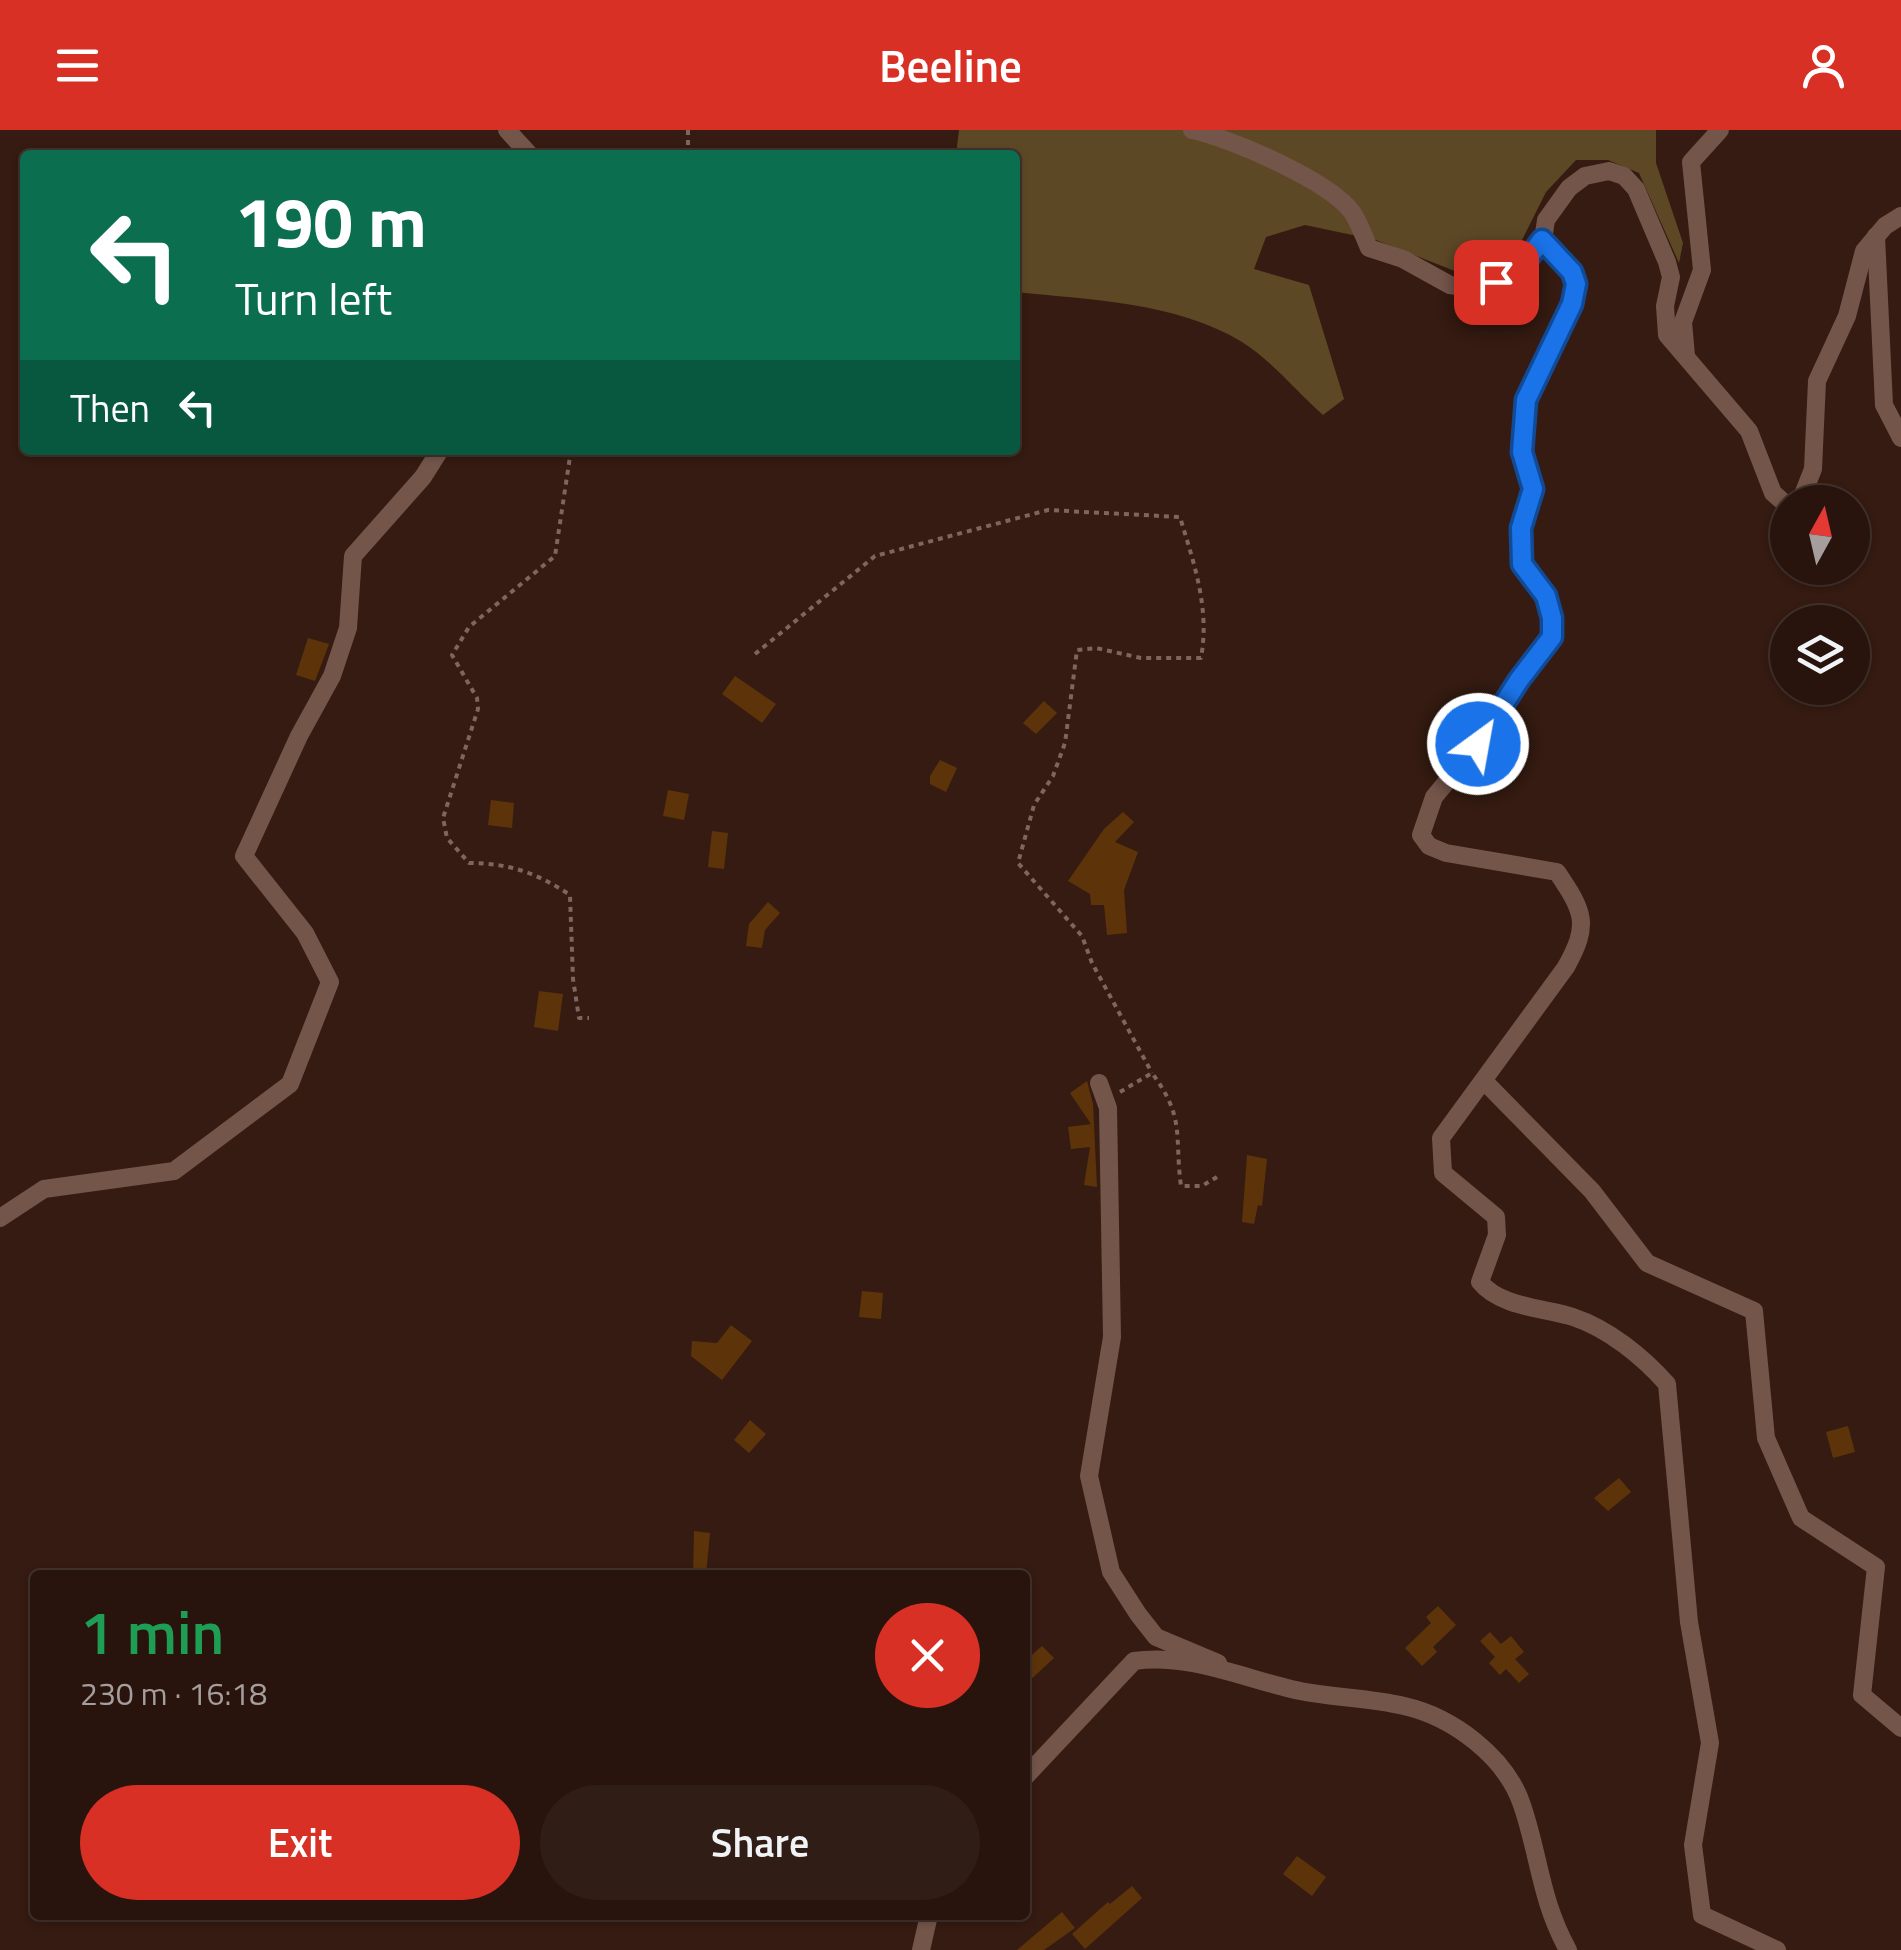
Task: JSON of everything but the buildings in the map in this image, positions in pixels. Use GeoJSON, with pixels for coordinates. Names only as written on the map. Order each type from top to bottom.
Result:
{"type":"FeatureCollection","features":[{"type":"Feature","properties":{"kind":"street"},"geometry":{"type":"LineString","coordinates":[[507,130],[525,150]]}},
{"type":"Feature","properties":{"kind":"street"},"geometry":{"type":"LineString","coordinates":[[1192,130],[1214,135],[1331,191],[1352,212],[1369,248],[1403,259],[1450,286],[1477,289],[1516,274],[1542,240],[1546,220],[1569,188],[1584,176],[1609,171],[1624,176],[1636,189],[1671,276],[1665,306],[1667,335],[1749,431],[1770,485]]}},
{"type":"Feature","properties":{"kind":"street"},"geometry":{"type":"LineString","coordinates":[[1686,356],[1682,322],[1702,270],[1691,162],[1720,130]]}},
{"type":"Feature","properties":{"kind":"street"},"geometry":{"type":"LineString","coordinates":[[1807,485],[1813,470],[1817,381],[1848,316],[1864,251],[1901,216]]}},
{"type":"Feature","properties":{"kind":"street"},"geometry":{"type":"LineString","coordinates":[[1876,236],[1884,405],[1901,438]]}},
{"type":"Feature","properties":{"kind":"street"},"geometry":{"type":"LineString","coordinates":[[1542,240],[1572,272],[1576,284],[1572,304],[1526,400],[1522,452],[1533,489],[1521,528],[1522,564],[1546,596],[1552,637],[1478,744],[1434,797],[1421,835],[1429,846],[1446,853],[1558,872],[1582,914],[1581,940],[1485,1082],[1441,1138],[1443,1173],[1496,1217],[1497,1234],[1480,1282],[1487,1291],[1535,1309],[1575,1318],[1646,1360],[1667,1384],[1689,1622],[1710,1743],[1693,1846],[1702,1914],[1777,1950]]}},
{"type":"Feature","properties":{"kind":"street"},"geometry":{"type":"LineString","coordinates":[[0,1218],[44,1189],[174,1171],[290,1084],[330,982],[306,933],[244,856],[299,736],[332,676],[348,628],[352,556],[424,478],[437,455]]}},
{"type":"Feature","properties":{"kind":"street"},"geometry":{"type":"LineString","coordinates":[[1485,1082],[1592,1192],[1647,1262],[1754,1311],[1766,1438],[1801,1518],[1876,1567],[1862,1695],[1901,1728]]}},
{"type":"Feature","properties":{"kind":"street"},"geometry":{"type":"LineString","coordinates":[[1103,1092],[1114,1278],[1112,1337],[1089,1476],[1111,1572],[1156,1637],[1246,1676]]}},
{"type":"Feature","properties":{"kind":"street"},"geometry":{"type":"LineString","coordinates":[[1030,1772],[1134,1661],[1154,1658],[1246,1676],[1292,1690],[1406,1706],[1435,1717],[1488,1750],[1522,1802],[1550,1916],[1568,1950]]}},
{"type":"Feature","properties":{"kind":"street"},"geometry":{"type":"LineString","coordinates":[[920,1950],[928,1920]]}},
{"type":"Feature","properties":{"kind":"path"},"geometry":{"type":"LineString","coordinates":[[569,455],[555,556],[469,627],[452,655],[478,708],[443,818],[446,838],[468,863],[495,863],[538,873],[570,895],[573,979],[579,1018],[589,1018]]}},
{"type":"Feature","properties":{"kind":"path"},"geometry":{"type":"LineString","coordinates":[[755,654],[875,556],[1048,510],[1180,517],[1201,589],[1206,630],[1201,658],[1141,658],[1096,648],[1077,650],[1065,743],[1053,776],[1034,804],[1018,863],[1082,936],[1092,963],[1152,1074],[1169,1096],[1180,1125],[1181,1186],[1202,1186],[1217,1177]]}},
{"type":"Feature","properties":{"kind":"path"},"geometry":{"type":"LineString","coordinates":[[1103,1092],[1152,1074]]}},
{"type":"Feature","properties":{"kind":"shaded area"},"geometry":{"type":"Polygon","coordinates":[[[959,130],[1656,130],[1656,163],[1683,243],[1679,263],[1639,173],[1608,160],[1576,160],[1546,192],[1510,264],[1470,277],[1376,240],[1305,225],[1266,237],[1254,269],[1309,285],[1344,399],[1323,415],[1242,342],[1189,318],[1132,305],[1020,293],[1020,150],[957,150],[959,130]]]}},
{"type":"Feature","properties":{"kind":"route"},"geometry":{"type":"LineString","coordinates":[[1478,744],[1552,637],[1546,596],[1522,564],[1521,528],[1533,489],[1522,452],[1526,400],[1572,304],[1576,284],[1572,272],[1542,240],[1529,262],[1516,274],[1496,282]]}}]}
